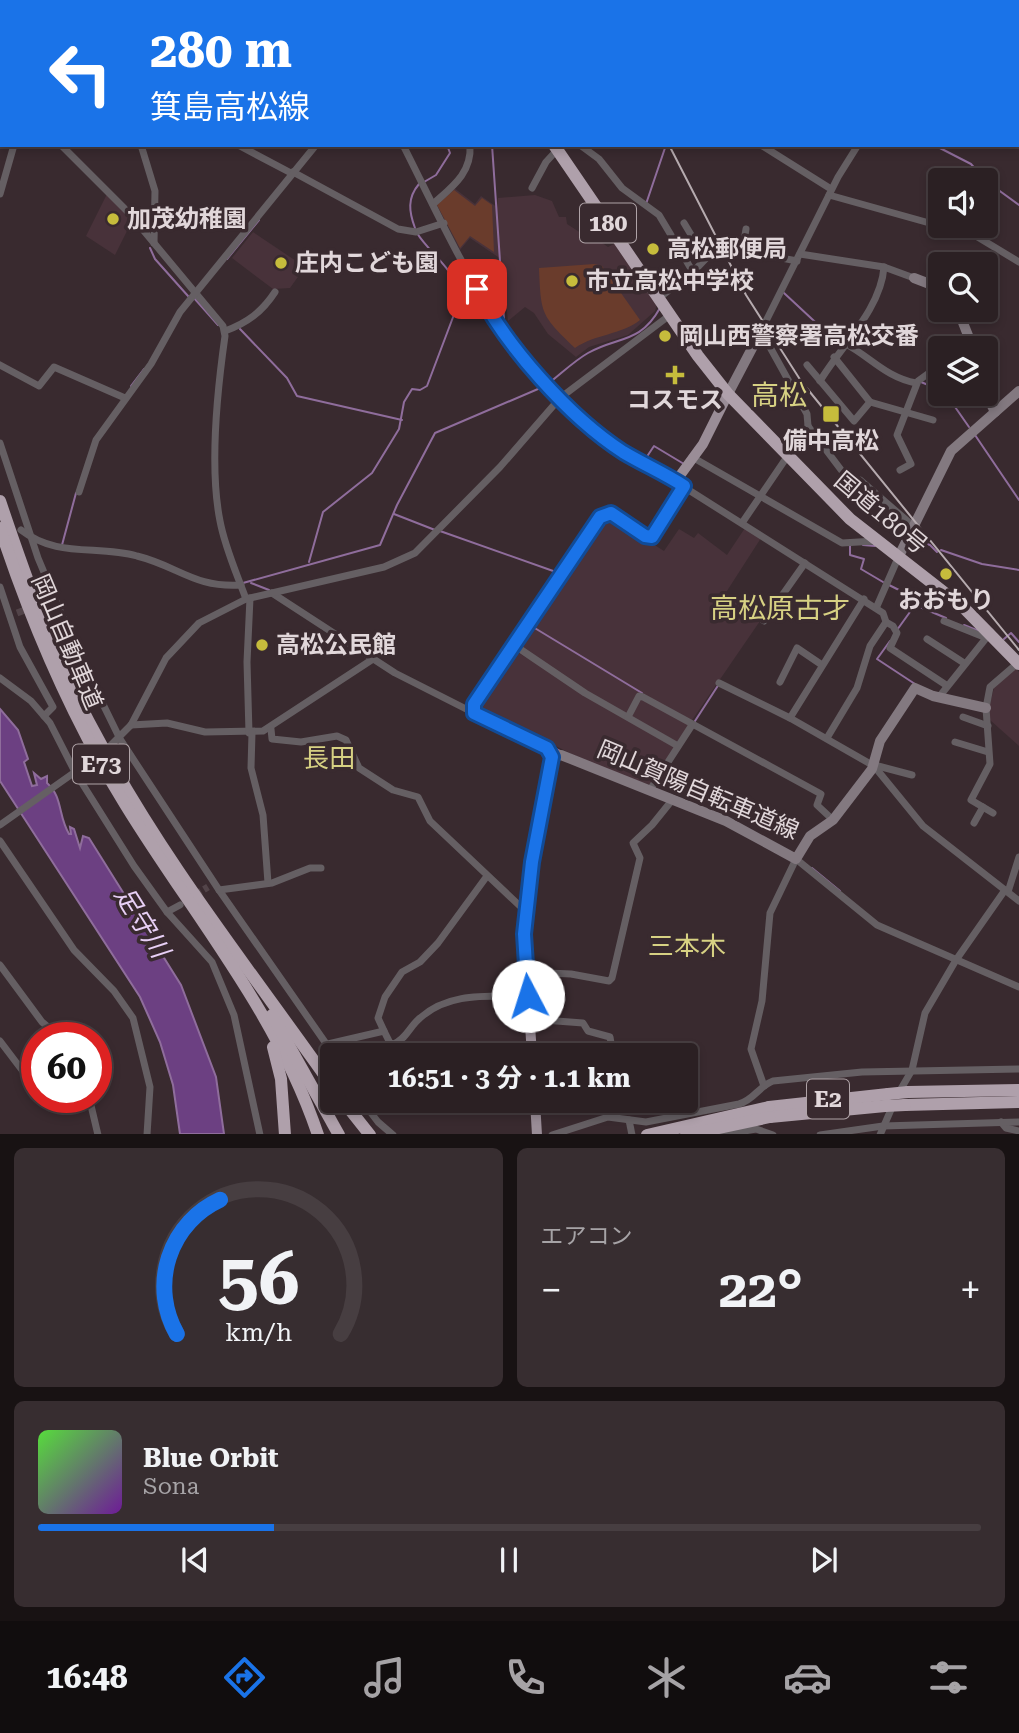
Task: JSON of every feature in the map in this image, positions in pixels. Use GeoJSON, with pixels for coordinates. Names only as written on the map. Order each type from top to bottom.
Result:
{"type":"FeatureCollection","features":[{"type":"Feature","properties":{"kind":"highway","name":"国道180号"},"geometry":{"type":"LineString","coordinates":[[556,148],[663,305],[728,394],[787,456],[875,541],[1019,663]]}},
{"type":"Feature","properties":{"kind":"highway","name":"岡山自動車道"},"geometry":{"type":"LineString","coordinates":[[0,500],[43,622],[95,735],[156,836],[225,937]]}},
{"type":"Feature","properties":{"kind":"highway","name":"岡山自動車道"},"geometry":{"type":"LineString","coordinates":[[0,528],[43,646],[86,738],[125,804],[241,980]]}},
{"type":"Feature","properties":{"kind":"highway"},"geometry":{"type":"LineString","coordinates":[[225,937],[320,1069]]}},
{"type":"Feature","properties":{"kind":"highway"},"geometry":{"type":"LineString","coordinates":[[225,937],[338,1134]]}},
{"type":"Feature","properties":{"kind":"highway"},"geometry":{"type":"LineString","coordinates":[[241,980],[275,1055],[283,1092],[285,1134]]}},
{"type":"Feature","properties":{"kind":"highway"},"geometry":{"type":"LineString","coordinates":[[241,980],[282,1052],[318,1134]]}},
{"type":"Feature","properties":{"kind":"highway","name":"E2"},"geometry":{"type":"LineString","coordinates":[[652,1134],[770,1112],[1019,1090]]}},
{"type":"Feature","properties":{"kind":"highway","name":"E2"},"geometry":{"type":"LineString","coordinates":[[907,1099],[1019,1102]]}},
{"type":"Feature","properties":{"kind":"highway","name":"E2"},"geometry":{"type":"LineString","coordinates":[[690,1134],[770,1112]]}},
{"type":"Feature","properties":{"kind":"highway"},"geometry":{"type":"LineString","coordinates":[[353,1113],[369,1134]]}},
{"type":"Feature","properties":{"kind":"main road"},"geometry":{"type":"LineString","coordinates":[[914,278],[928,283]]}},
{"type":"Feature","properties":{"kind":"main road"},"geometry":{"type":"LineString","coordinates":[[531,1043],[524,934],[552,757],[547,748],[474,710],[600,517],[611,513],[645,536],[652,537],[759,335]]}},
{"type":"Feature","properties":{"kind":"main road"},"geometry":{"type":"LineString","coordinates":[[898,558],[912,524],[951,451],[1019,391]]}},
{"type":"Feature","properties":{"kind":"main road"},"geometry":{"type":"LineString","coordinates":[[992,406],[995,412]]}},
{"type":"Feature","properties":{"kind":"main road","name":"岡山賀陽自転車道線"},"geometry":{"type":"LineString","coordinates":[[552,757],[561,755],[651,788],[744,829],[797,858],[810,836],[832,820],[875,766],[880,741],[915,688],[939,697],[986,708]]}},
{"type":"Feature","properties":{"kind":"main road"},"geometry":{"type":"LineString","coordinates":[[536,1113],[537,1134]]}},
{"type":"Feature","properties":{"kind":"street"},"geometry":{"type":"LineString","coordinates":[[0,194],[13,147]]}},
{"type":"Feature","properties":{"kind":"street"},"geometry":{"type":"LineString","coordinates":[[63,147],[129,213],[192,297],[223,327],[236,327],[266,306],[275,292]]}},
{"type":"Feature","properties":{"kind":"street"},"geometry":{"type":"LineString","coordinates":[[142,147],[155,191],[154,243]]}},
{"type":"Feature","properties":{"kind":"street"},"geometry":{"type":"LineString","coordinates":[[242,147],[388,225],[416,232],[444,223]]}},
{"type":"Feature","properties":{"kind":"street"},"geometry":{"type":"LineString","coordinates":[[79,492],[94,443],[124,397],[146,370],[192,297],[245,236],[314,147]]}},
{"type":"Feature","properties":{"kind":"street"},"geometry":{"type":"LineString","coordinates":[[404,147],[496,322],[560,398],[597,433],[877,606],[886,622],[897,631],[890,648],[946,685]]}},
{"type":"Feature","properties":{"kind":"street"},"geometry":{"type":"LineString","coordinates":[[433,204],[463,175],[470,158],[470,147]]}},
{"type":"Feature","properties":{"kind":"street"},"geometry":{"type":"LineString","coordinates":[[583,147],[598,159],[622,188],[646,204],[666,223],[691,273]]}},
{"type":"Feature","properties":{"kind":"street"},"geometry":{"type":"LineString","coordinates":[[764,147],[830,194],[976,236],[1019,262]]}},
{"type":"Feature","properties":{"kind":"street"},"geometry":{"type":"LineString","coordinates":[[857,147],[830,194],[759,335],[766,340],[807,414],[808,426],[848,479],[860,480],[912,524]]}},
{"type":"Feature","properties":{"kind":"street"},"geometry":{"type":"LineString","coordinates":[[532,188],[556,148]]}},
{"type":"Feature","properties":{"kind":"street"},"geometry":{"type":"LineString","coordinates":[[684,223],[705,258]]}},
{"type":"Feature","properties":{"kind":"street"},"geometry":{"type":"LineString","coordinates":[[746,229],[743,247],[745,251],[884,267],[914,278]]}},
{"type":"Feature","properties":{"kind":"street"},"geometry":{"type":"LineString","coordinates":[[110,746],[120,739],[131,725],[161,667],[186,634],[215,613],[248,598],[396,564],[415,553],[439,531],[560,398],[663,305],[715,249]]}},
{"type":"Feature","properties":{"kind":"street"},"geometry":{"type":"LineString","coordinates":[[820,381],[872,302],[883,278],[884,267]]}},
{"type":"Feature","properties":{"kind":"street"},"geometry":{"type":"LineString","coordinates":[[223,327],[217,435],[217,498],[221,524],[240,584],[248,598],[247,662],[251,768],[263,815],[268,883]]}},
{"type":"Feature","properties":{"kind":"street"},"geometry":{"type":"LineString","coordinates":[[843,345],[869,357],[873,365],[894,378],[917,382]]}},
{"type":"Feature","properties":{"kind":"street"},"geometry":{"type":"LineString","coordinates":[[834,358],[870,402],[933,420]]}},
{"type":"Feature","properties":{"kind":"street"},"geometry":{"type":"LineString","coordinates":[[0,365],[39,386],[54,367],[124,397]]}},
{"type":"Feature","properties":{"kind":"street"},"geometry":{"type":"LineString","coordinates":[[807,365],[854,421],[870,402]]}},
{"type":"Feature","properties":{"kind":"street"},"geometry":{"type":"LineString","coordinates":[[900,470],[911,464],[897,435],[917,382],[928,374]]}},
{"type":"Feature","properties":{"kind":"street"},"geometry":{"type":"LineString","coordinates":[[742,523],[808,426]]}},
{"type":"Feature","properties":{"kind":"street"},"geometry":{"type":"LineString","coordinates":[[0,443],[52,599],[120,739],[214,886],[327,1043]]}},
{"type":"Feature","properties":{"kind":"street"},"geometry":{"type":"LineString","coordinates":[[692,457],[842,543],[875,541]]}},
{"type":"Feature","properties":{"kind":"street"},"geometry":{"type":"LineString","coordinates":[[21,530],[32,539],[79,552],[134,555],[202,583],[240,584]]}},
{"type":"Feature","properties":{"kind":"street"},"geometry":{"type":"LineString","coordinates":[[877,606],[898,558]]}},
{"type":"Feature","properties":{"kind":"street"},"geometry":{"type":"LineString","coordinates":[[764,621],[805,563]]}},
{"type":"Feature","properties":{"kind":"street"},"geometry":{"type":"LineString","coordinates":[[0,587],[13,614],[20,646],[54,707],[44,716]]}},
{"type":"Feature","properties":{"kind":"street"},"geometry":{"type":"LineString","coordinates":[[272,593],[373,659],[474,710]]}},
{"type":"Feature","properties":{"kind":"street"},"geometry":{"type":"LineString","coordinates":[[790,717],[864,599]]}},
{"type":"Feature","properties":{"kind":"street"},"geometry":{"type":"LineString","coordinates":[[939,697],[988,635],[944,621]]}},
{"type":"Feature","properties":{"kind":"street"},"geometry":{"type":"LineString","coordinates":[[827,737],[857,688],[870,646],[886,622]]}},
{"type":"Feature","properties":{"kind":"street"},"geometry":{"type":"LineString","coordinates":[[927,639],[964,663]]}},
{"type":"Feature","properties":{"kind":"street"},"geometry":{"type":"LineString","coordinates":[[514,645],[678,746]]}},
{"type":"Feature","properties":{"kind":"street"},"geometry":{"type":"LineString","coordinates":[[780,682],[797,648],[822,665]]}},
{"type":"Feature","properties":{"kind":"street"},"geometry":{"type":"LineString","coordinates":[[131,725],[166,723],[199,731],[250,733],[271,729],[373,659]]}},
{"type":"Feature","properties":{"kind":"street"},"geometry":{"type":"LineString","coordinates":[[993,813],[971,800],[988,771],[986,708],[990,687],[1019,663]]}},
{"type":"Feature","properties":{"kind":"street"},"geometry":{"type":"LineString","coordinates":[[0,678],[31,701],[44,716],[74,773],[134,866],[167,912],[208,956],[228,998],[244,1049],[260,1134]]}},
{"type":"Feature","properties":{"kind":"street"},"geometry":{"type":"LineString","coordinates":[[720,684],[790,717],[875,766],[923,826],[1019,901]]}},
{"type":"Feature","properties":{"kind":"street"},"geometry":{"type":"LineString","coordinates":[[628,717],[639,696],[821,794],[817,805],[832,820]]}},
{"type":"Feature","properties":{"kind":"street"},"geometry":{"type":"LineString","coordinates":[[962,717],[988,726]]}},
{"type":"Feature","properties":{"kind":"street"},"geometry":{"type":"LineString","coordinates":[[651,788],[692,725]]}},
{"type":"Feature","properties":{"kind":"street"},"geometry":{"type":"LineString","coordinates":[[271,729],[272,739],[301,742],[337,736],[346,740],[359,768],[393,790],[418,797],[430,821],[521,907],[527,908]]}},
{"type":"Feature","properties":{"kind":"street"},"geometry":{"type":"LineString","coordinates":[[955,742],[988,752]]}},
{"type":"Feature","properties":{"kind":"street"},"geometry":{"type":"LineString","coordinates":[[0,825],[92,760]]}},
{"type":"Feature","properties":{"kind":"street"},"geometry":{"type":"LineString","coordinates":[[875,766],[912,775]]}},
{"type":"Feature","properties":{"kind":"street"},"geometry":{"type":"LineString","coordinates":[[526,972],[572,974],[609,981],[612,978],[640,858],[633,843],[673,799]]}},
{"type":"Feature","properties":{"kind":"street"},"geometry":{"type":"LineString","coordinates":[[974,823],[983,807]]}},
{"type":"Feature","properties":{"kind":"street"},"geometry":{"type":"LineString","coordinates":[[0,841],[74,950],[114,991],[133,1018],[150,1087],[147,1134]]}},
{"type":"Feature","properties":{"kind":"street"},"geometry":{"type":"LineString","coordinates":[[880,1134],[912,1070],[925,1013],[957,959],[1006,891],[1019,857]]}},
{"type":"Feature","properties":{"kind":"street"},"geometry":{"type":"LineString","coordinates":[[727,1134],[752,1129],[769,1133],[762,1088],[751,1049],[762,1000],[770,913],[797,858],[877,925],[1019,987]]}},
{"type":"Feature","properties":{"kind":"street"},"geometry":{"type":"LineString","coordinates":[[214,886],[268,883],[310,868],[321,868]]}},
{"type":"Feature","properties":{"kind":"street"},"geometry":{"type":"LineString","coordinates":[[487,876],[438,943],[420,962],[402,972],[385,997],[378,1018],[390,1043],[394,1044],[406,1038],[419,1018],[454,997],[528,996]]}},
{"type":"Feature","properties":{"kind":"street"},"geometry":{"type":"LineString","coordinates":[[167,912],[180,905]]}},
{"type":"Feature","properties":{"kind":"street"},"geometry":{"type":"LineString","coordinates":[[0,965],[42,1022]]}},
{"type":"Feature","properties":{"kind":"street"},"geometry":{"type":"LineString","coordinates":[[530,1018],[583,1023],[588,1031],[610,1037],[611,1043]]}},
{"type":"Feature","properties":{"kind":"street"},"geometry":{"type":"LineString","coordinates":[[332,1043],[384,1031]]}},
{"type":"Feature","properties":{"kind":"street"},"geometry":{"type":"LineString","coordinates":[[0,1041],[21,1069]]}},
{"type":"Feature","properties":{"kind":"street"},"geometry":{"type":"LineString","coordinates":[[555,1134],[608,1117],[646,1122],[739,1104],[753,1098],[773,1081],[912,1070],[1019,1069]]}},
{"type":"Feature","properties":{"kind":"street"},"geometry":{"type":"LineString","coordinates":[[93,1113],[98,1134]]}},
{"type":"Feature","properties":{"kind":"street"},"geometry":{"type":"LineString","coordinates":[[373,1113],[392,1134]]}},
{"type":"Feature","properties":{"kind":"street"},"geometry":{"type":"LineString","coordinates":[[629,1120],[632,1134]]}},
{"type":"Feature","properties":{"kind":"street"},"geometry":{"type":"LineString","coordinates":[[1001,1122],[1006,1128],[1019,1131]]}},
{"type":"Feature","properties":{"kind":"street"},"geometry":{"type":"LineString","coordinates":[[832,1134],[883,1126],[1019,1122]]}},
{"type":"Feature","properties":{"kind":"shaded area","name":"市立高松中学校"},"geometry":{"type":"Polygon","coordinates":[[[454,188],[475,204],[481,196],[497,207],[498,198],[535,195],[552,201],[559,217],[566,217],[567,224],[581,233],[588,233],[608,247],[616,243],[657,304],[655,311],[628,335],[589,347],[576,357],[548,334],[534,313],[525,307],[508,321],[501,259],[470,238],[460,250],[436,203],[454,188]]]}},
{"type":"Feature","properties":{"kind":"shaded area"},"geometry":{"type":"Polygon","coordinates":[[[454,190],[475,206],[482,198],[492,205],[494,252],[470,236],[460,248],[437,205],[454,190]]]}},
{"type":"Feature","properties":{"kind":"shaded area"},"geometry":{"type":"Polygon","coordinates":[[[107,194],[132,221],[115,255],[86,236],[107,194]]]}},
{"type":"Feature","properties":{"kind":"shaded area"},"geometry":{"type":"Polygon","coordinates":[[[253,232],[305,267],[290,288],[273,289],[232,258],[253,232]]]}},
{"type":"Feature","properties":{"kind":"shaded area"},"geometry":{"type":"Polygon","coordinates":[[[594,264],[602,266],[640,320],[625,329],[575,348],[549,321],[545,313],[539,268],[594,264]]]}},
{"type":"Feature","properties":{"kind":"shaded area"},"geometry":{"type":"Polygon","coordinates":[[[606,514],[664,551],[679,529],[694,538],[698,533],[727,555],[745,528],[761,538],[725,594],[760,621],[677,742],[584,690],[520,647],[518,642],[606,514]]]}},
{"type":"Feature","properties":{"kind":"shaded area"},"geometry":{"type":"Polygon","coordinates":[[[517,652],[676,746],[650,785],[596,766],[475,706],[511,654],[517,652]]]}},
{"type":"Feature","properties":{"kind":"shaded area"},"geometry":{"type":"Polygon","coordinates":[[[1016,668],[1019,672],[1019,746],[990,720],[989,708],[994,688],[1016,668]]]}},
{"type":"Feature","properties":{"kind":"shaded area"},"geometry":{"type":"Polygon","coordinates":[[[0,709],[18,730],[28,759],[24,762],[32,786],[37,785],[34,773],[41,779],[47,776],[47,783],[56,794],[69,834],[70,827],[74,829],[80,848],[83,836],[89,838],[181,985],[216,1077],[224,1134],[180,1134],[173,1085],[160,1042],[140,997],[0,781],[0,709]]]}},
{"type":"Feature","properties":{"kind":"waterway"},"geometry":{"type":"LineString","coordinates":[[424,182],[436,175],[450,153],[448,147]]}},
{"type":"Feature","properties":{"kind":"waterway"},"geometry":{"type":"LineString","coordinates":[[492,147],[504,319]]}},
{"type":"Feature","properties":{"kind":"waterway"},"geometry":{"type":"LineString","coordinates":[[646,204],[665,147]]}},
{"type":"Feature","properties":{"kind":"waterway"},"geometry":{"type":"LineString","coordinates":[[938,147],[974,168]]}},
{"type":"Feature","properties":{"kind":"waterway"},"geometry":{"type":"LineString","coordinates":[[415,228],[410,205],[412,195],[419,184]]}},
{"type":"Feature","properties":{"kind":"waterway"},"geometry":{"type":"LineString","coordinates":[[998,190],[1019,205]]}},
{"type":"Feature","properties":{"kind":"waterway"},"geometry":{"type":"LineString","coordinates":[[149,232],[151,220]]}},
{"type":"Feature","properties":{"kind":"waterway"},"geometry":{"type":"LineString","coordinates":[[227,259],[259,220]]}},
{"type":"Feature","properties":{"kind":"waterway"},"geometry":{"type":"LineString","coordinates":[[309,562],[323,512],[372,473],[399,429],[404,402],[412,389],[420,390],[427,386],[458,304],[459,294],[452,275],[417,233]]}},
{"type":"Feature","properties":{"kind":"waterway"},"geometry":{"type":"LineString","coordinates":[[150,248],[155,259],[188,296]]}},
{"type":"Feature","properties":{"kind":"waterway"},"geometry":{"type":"LineString","coordinates":[[718,250],[725,248],[741,251]]}},
{"type":"Feature","properties":{"kind":"waterway"},"geometry":{"type":"LineString","coordinates":[[784,293],[841,346]]}},
{"type":"Feature","properties":{"kind":"waterway"},"geometry":{"type":"LineString","coordinates":[[194,298],[218,325]]}},
{"type":"Feature","properties":{"kind":"waterway"},"geometry":{"type":"LineString","coordinates":[[549,383],[588,353],[628,338],[645,328],[660,308]]}},
{"type":"Feature","properties":{"kind":"waterway"},"geometry":{"type":"LineString","coordinates":[[240,329],[287,378],[297,396],[402,420]]}},
{"type":"Feature","properties":{"kind":"waterway"},"geometry":{"type":"LineString","coordinates":[[518,344],[559,393]]}},
{"type":"Feature","properties":{"kind":"waterway"},"geometry":{"type":"LineString","coordinates":[[131,386],[144,369]]}},
{"type":"Feature","properties":{"kind":"waterway"},"geometry":{"type":"LineString","coordinates":[[921,382],[928,385]]}},
{"type":"Feature","properties":{"kind":"waterway"},"geometry":{"type":"LineString","coordinates":[[243,583],[380,545],[397,505],[435,433],[545,386]]}},
{"type":"Feature","properties":{"kind":"waterway"},"geometry":{"type":"LineString","coordinates":[[954,406],[969,427]]}},
{"type":"Feature","properties":{"kind":"waterway"},"geometry":{"type":"LineString","coordinates":[[975,435],[1019,500]]}},
{"type":"Feature","properties":{"kind":"waterway"},"geometry":{"type":"LineString","coordinates":[[644,461],[654,446],[684,464]]}},
{"type":"Feature","properties":{"kind":"waterway"},"geometry":{"type":"LineString","coordinates":[[62,545],[76,493]]}},
{"type":"Feature","properties":{"kind":"waterway"},"geometry":{"type":"LineString","coordinates":[[394,514],[435,530]]}},
{"type":"Feature","properties":{"kind":"waterway"},"geometry":{"type":"LineString","coordinates":[[440,531],[556,572]]}},
{"type":"Feature","properties":{"kind":"waterway"},"geometry":{"type":"LineString","coordinates":[[911,539],[930,545],[937,552]]}},
{"type":"Feature","properties":{"kind":"waterway"},"geometry":{"type":"LineString","coordinates":[[863,545],[875,546]]}},
{"type":"Feature","properties":{"kind":"waterway"},"geometry":{"type":"LineString","coordinates":[[850,546],[850,555],[864,559],[861,569],[883,582]]}},
{"type":"Feature","properties":{"kind":"waterway"},"geometry":{"type":"LineString","coordinates":[[941,550],[982,564],[1019,570]]}},
{"type":"Feature","properties":{"kind":"waterway"},"geometry":{"type":"LineString","coordinates":[[251,583],[269,590]]}},
{"type":"Feature","properties":{"kind":"waterway"},"geometry":{"type":"LineString","coordinates":[[889,585],[909,595],[915,605],[946,618]]}},
{"type":"Feature","properties":{"kind":"waterway"},"geometry":{"type":"LineString","coordinates":[[897,630],[915,605]]}},
{"type":"Feature","properties":{"kind":"waterway"},"geometry":{"type":"LineString","coordinates":[[964,625],[979,631]]}},
{"type":"Feature","properties":{"kind":"waterway"},"geometry":{"type":"LineString","coordinates":[[533,627],[642,693]]}},
{"type":"Feature","properties":{"kind":"waterway"},"geometry":{"type":"LineString","coordinates":[[1004,639],[1011,633],[1019,642]]}},
{"type":"Feature","properties":{"kind":"waterway"},"geometry":{"type":"LineString","coordinates":[[890,641],[877,659],[915,684]]}},
{"type":"Feature","properties":{"kind":"waterway"},"geometry":{"type":"LineString","coordinates":[[695,721],[719,684]]}},
{"type":"Feature","properties":{"kind":"waterway"},"geometry":{"type":"LineString","coordinates":[[550,746],[560,751]]}},
{"type":"Feature","properties":{"kind":"waterway"},"geometry":{"type":"LineString","coordinates":[[812,868],[840,891]]}},
{"type":"Feature","properties":{"kind":"tunnel"},"geometry":{"type":"LineString","coordinates":[[17,613],[49,601]]}},
{"type":"Feature","properties":{"kind":"tunnel"},"geometry":{"type":"LineString","coordinates":[[195,895],[208,887]]}},
{"type":"Feature","properties":{"kind":"railway"},"geometry":{"type":"LineString","coordinates":[[670,147],[746,295],[801,381],[1019,650]]}},
{"type":"Feature","properties":{"kind":"place","name":"加茂幼稚園"},"geometry":{"type":"Point","coordinates":[113,219]}},
{"type":"Feature","properties":{"kind":"place","name":"高松郵便局"},"geometry":{"type":"Point","coordinates":[653,249]}},
{"type":"Feature","properties":{"kind":"place","name":"庄内こども園"},"geometry":{"type":"Point","coordinates":[281,263]}},
{"type":"Feature","properties":{"kind":"place","name":"市立高松中学校"},"geometry":{"type":"Point","coordinates":[572,281]}},
{"type":"Feature","properties":{"kind":"place","name":"岡山西警察署高松交番"},"geometry":{"type":"Point","coordinates":[665,336]}},
{"type":"Feature","properties":{"kind":"place","name":"コスモス"},"geometry":{"type":"Point","coordinates":[675,375]}},
{"type":"Feature","properties":{"kind":"place","name":"備中高松"},"geometry":{"type":"Point","coordinates":[831,414]}},
{"type":"Feature","properties":{"kind":"place","name":"おおもり"},"geometry":{"type":"Point","coordinates":[946,574]}},
{"type":"Feature","properties":{"kind":"place","name":"高松公民館"},"geometry":{"type":"Point","coordinates":[262,645]}},
{"type":"Feature","properties":{"kind":"district","name":"高松"},"geometry":{"type":"Point","coordinates":[779,395]}},
{"type":"Feature","properties":{"kind":"district","name":"高松原古才"},"geometry":{"type":"Point","coordinates":[780,608]}},
{"type":"Feature","properties":{"kind":"district","name":"長田"},"geometry":{"type":"Point","coordinates":[329,758]}},
{"type":"Feature","properties":{"kind":"district","name":"三本木"},"geometry":{"type":"Point","coordinates":[687,946]}},
{"type":"Feature","properties":{"kind":"route"},"geometry":{"type":"LineString","coordinates":[[477,289],[496,322],[576,416],[623,451],[684,486],[652,537],[648,538],[611,513],[607,512],[600,517],[474,704],[474,713],[547,748],[552,757],[532,862],[524,934],[528,996]]}},
{"type":"Feature","properties":{"kind":"water label","name":"足守川"},"geometry":{"type":"Point","coordinates":[142,922]}}]}
